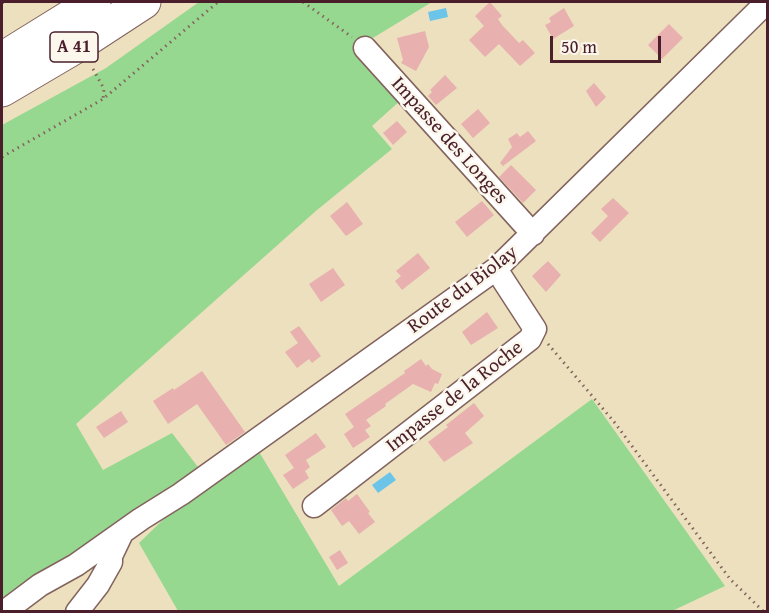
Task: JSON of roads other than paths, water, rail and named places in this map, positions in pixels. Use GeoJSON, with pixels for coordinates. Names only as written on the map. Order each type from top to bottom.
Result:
{"type":"FeatureCollection","features":[{"type":"Feature","properties":{"kind":"highway","name":"A 41"},"geometry":{"type":"LineString","coordinates":[[2,58],[94,2]]}},
{"type":"Feature","properties":{"kind":"highway","name":"A 41"},"geometry":{"type":"LineString","coordinates":[[2,90],[75,47],[144,2]]}},
{"type":"Feature","properties":{"kind":"street","name":"Route du Biolay"},"geometry":{"type":"LineString","coordinates":[[76,565],[123,531],[181,494],[496,269],[766,2]]}},
{"type":"Feature","properties":{"kind":"street","name":"Impasse des Longes"},"geometry":{"type":"LineString","coordinates":[[365,48],[533,234]]}},
{"type":"Feature","properties":{"kind":"street","name":"Impasse de la Roche"},"geometry":{"type":"LineString","coordinates":[[314,506],[530,339],[535,329],[496,269]]}},
{"type":"Feature","properties":{"kind":"street","name":"Route du Biolay"},"geometry":{"type":"LineString","coordinates":[[76,565],[111,556],[131,545],[181,494]]}},
{"type":"Feature","properties":{"kind":"street"},"geometry":{"type":"LineString","coordinates":[[77,612],[98,585],[111,562],[111,556],[123,531]]}},
{"type":"Feature","properties":{"kind":"street"},"geometry":{"type":"LineString","coordinates":[[4,612],[40,585],[76,565]]}},
{"type":"Feature","properties":{"kind":"water"},"geometry":{"type":"Polygon","coordinates":[[[446,8],[448,17],[430,21],[428,12],[446,8]]]}},
{"type":"Feature","properties":{"kind":"water"},"geometry":{"type":"Polygon","coordinates":[[[390,472],[396,480],[378,493],[372,485],[390,472]]]}}]}
